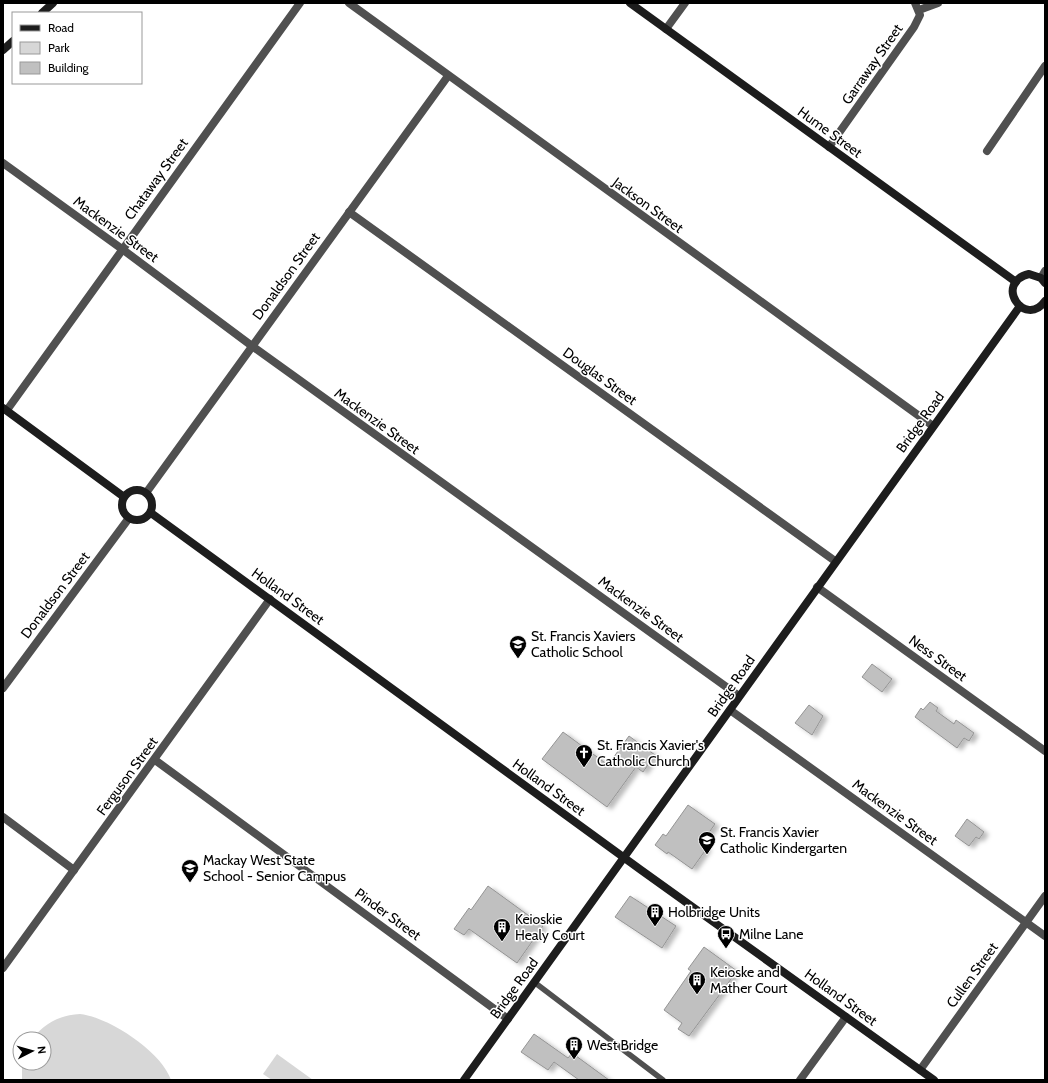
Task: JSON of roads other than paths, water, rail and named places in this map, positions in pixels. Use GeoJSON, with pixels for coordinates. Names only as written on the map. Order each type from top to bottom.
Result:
{"type":"FeatureCollection","features":[{"type":"Feature","properties":{"kind":"street"},"geometry":{"type":"LineString","coordinates":[[43,12],[53,3]]}},
{"type":"Feature","properties":{"kind":"street","name":"Chataway Street"},"geometry":{"type":"LineString","coordinates":[[5,409],[300,3]]}},
{"type":"Feature","properties":{"kind":"street","name":"Jackson Street"},"geometry":{"type":"LineString","coordinates":[[349,3],[933,426]]}},
{"type":"Feature","properties":{"kind":"street","name":"Hume Street"},"geometry":{"type":"LineString","coordinates":[[630,3],[1016,282]]}},
{"type":"Feature","properties":{"kind":"street"},"geometry":{"type":"LineString","coordinates":[[666,29],[685,3]]}},
{"type":"Feature","properties":{"kind":"street","name":"Garraway Street"},"geometry":{"type":"LineString","coordinates":[[829,147],[914,27],[920,15],[917,7],[938,3]]}},
{"type":"Feature","properties":{"kind":"street"},"geometry":{"type":"LineString","coordinates":[[3,50],[12,42]]}},
{"type":"Feature","properties":{"kind":"street"},"geometry":{"type":"LineString","coordinates":[[987,151],[1045,66]]}},
{"type":"Feature","properties":{"kind":"street","name":"Donaldson Street"},"geometry":{"type":"LineString","coordinates":[[146,493],[448,76]]}},
{"type":"Feature","properties":{"kind":"street","name":"Mackenzie Street"},"geometry":{"type":"LineString","coordinates":[[3,163],[252,346],[739,696]]}},
{"type":"Feature","properties":{"kind":"street","name":"Douglas Street"},"geometry":{"type":"LineString","coordinates":[[349,212],[835,561]]}},
{"type":"Feature","properties":{"kind":"street"},"geometry":{"type":"LineString","coordinates":[[1044,277],[1029,274],[1023,276],[1016,282],[1012,290],[1013,296],[1020,306],[1030,310],[1036,309],[1045,301]]}},
{"type":"Feature","properties":{"kind":"street","name":"Bridge Road"},"geometry":{"type":"LineString","coordinates":[[464,1080],[730,710],[835,561],[1020,306]]}},
{"type":"Feature","properties":{"kind":"street"},"geometry":{"type":"LineString","coordinates":[[5,409],[124,497]]}},
{"type":"Feature","properties":{"kind":"street"},"geometry":{"type":"LineString","coordinates":[[136,490],[146,493],[153,503],[151,513],[139,521],[129,518],[122,510],[124,497],[130,491],[136,490]]}},
{"type":"Feature","properties":{"kind":"street","name":"Holland Street"},"geometry":{"type":"LineString","coordinates":[[151,513],[624,857],[934,1080]]}},
{"type":"Feature","properties":{"kind":"street","name":"Donaldson Street"},"geometry":{"type":"LineString","coordinates":[[3,688],[129,518]]}},
{"type":"Feature","properties":{"kind":"street","name":"Ness Street"},"geometry":{"type":"LineString","coordinates":[[817,587],[1045,751]]}},
{"type":"Feature","properties":{"kind":"street","name":"Ferguson Street"},"geometry":{"type":"LineString","coordinates":[[3,968],[155,760],[270,599]]}},
{"type":"Feature","properties":{"kind":"street","name":"Mackenzie Street"},"geometry":{"type":"LineString","coordinates":[[730,710],[1045,936]]}},
{"type":"Feature","properties":{"kind":"street","name":"Pinder Street"},"geometry":{"type":"LineString","coordinates":[[155,760],[508,1019]]}},
{"type":"Feature","properties":{"kind":"street"},"geometry":{"type":"LineString","coordinates":[[3,817],[74,870]]}},
{"type":"Feature","properties":{"kind":"street","name":"Cullen Street"},"geometry":{"type":"LineString","coordinates":[[920,1070],[1045,896]]}},
{"type":"Feature","properties":{"kind":"street"},"geometry":{"type":"LineString","coordinates":[[800,1080],[846,1017]]}},
{"type":"Feature","properties":{"kind":"lane"},"geometry":{"type":"LineString","coordinates":[[534,982],[663,1080]]}},
{"type":"Feature","properties":{"kind":"place","name":"St. Francis Xaviers Catholic School"},"geometry":{"type":"Point","coordinates":[518,659]}},
{"type":"Feature","properties":{"kind":"place","name":"St. Francis Xavier's Catholic Church"},"geometry":{"type":"Point","coordinates":[584,768]}},
{"type":"Feature","properties":{"kind":"place","name":"St. Francis Xavier Catholic Kindergarten"},"geometry":{"type":"Point","coordinates":[707,855]}},
{"type":"Feature","properties":{"kind":"place","name":"Mackay West State School - Senior Campus"},"geometry":{"type":"Point","coordinates":[190,883]}},
{"type":"Feature","properties":{"kind":"place","name":"Holbridge Units"},"geometry":{"type":"Point","coordinates":[655,927]}},
{"type":"Feature","properties":{"kind":"place","name":"Keioskie Healy Court"},"geometry":{"type":"Point","coordinates":[502,942]}},
{"type":"Feature","properties":{"kind":"place","name":"Milne Lane"},"geometry":{"type":"Point","coordinates":[726,949]}},
{"type":"Feature","properties":{"kind":"place","name":"Keioske and Mather Court"},"geometry":{"type":"Point","coordinates":[697,995]}},
{"type":"Feature","properties":{"kind":"place","name":"West Bridge"},"geometry":{"type":"Point","coordinates":[574,1060]}}]}
